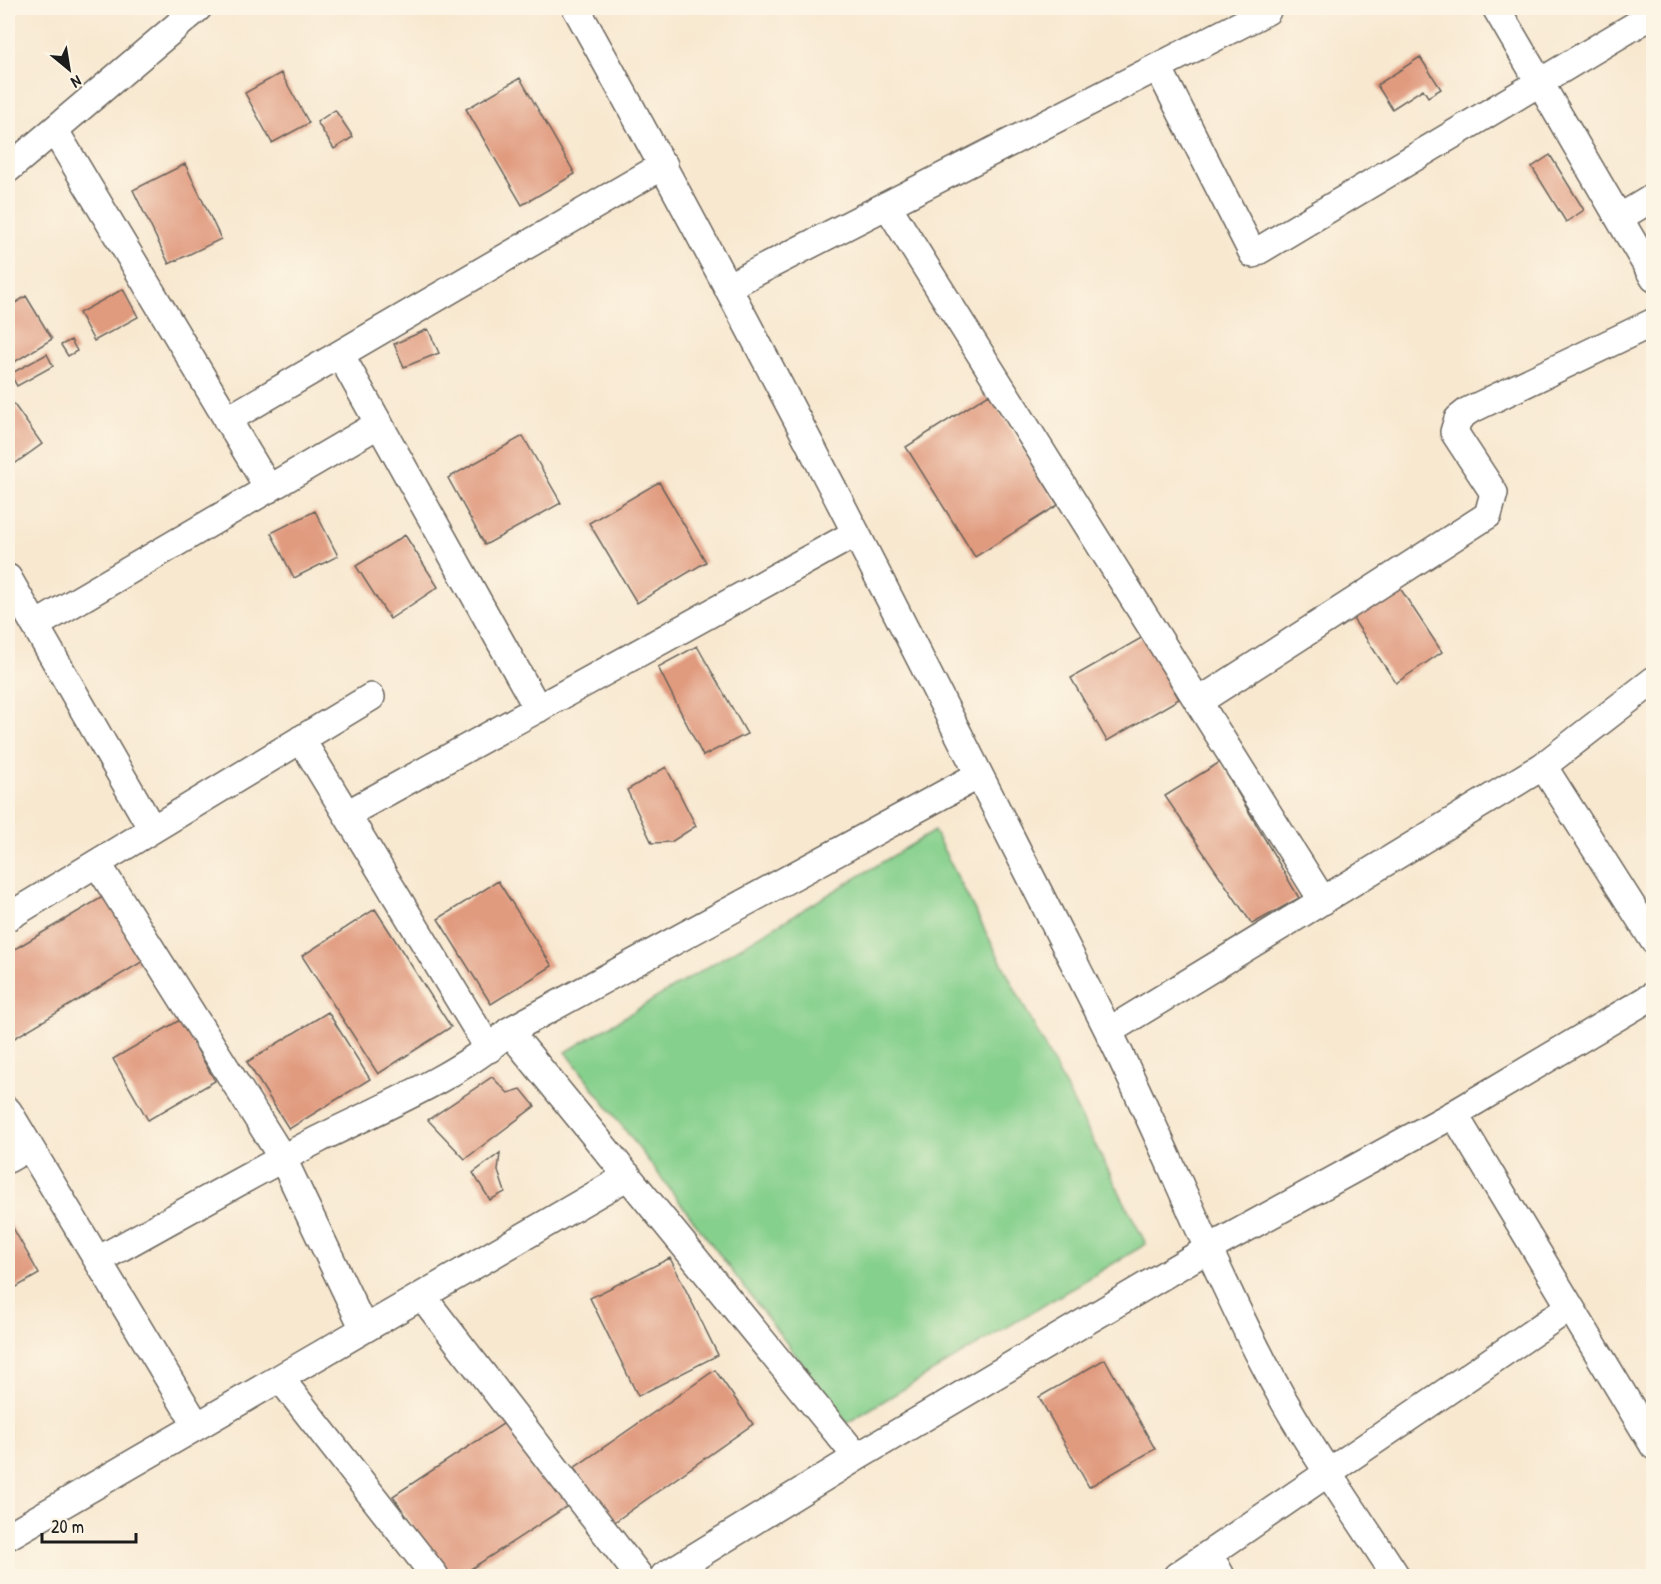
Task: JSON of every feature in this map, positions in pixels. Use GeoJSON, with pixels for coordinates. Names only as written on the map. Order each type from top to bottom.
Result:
{"type":"FeatureCollection","features":[{"type":"Feature","properties":{"kind":"street"},"geometry":{"type":"LineString","coordinates":[[8,169],[198,8]]}},
{"type":"Feature","properties":{"kind":"street"},"geometry":{"type":"LineString","coordinates":[[576,8],[664,165],[856,533],[1109,1031],[1208,1249],[1274,1384],[1396,1576]]}},
{"type":"Feature","properties":{"kind":"street"},"geometry":{"type":"LineString","coordinates":[[727,287],[1267,11],[1264,8]]}},
{"type":"Feature","properties":{"kind":"street"},"geometry":{"type":"LineString","coordinates":[[1496,8],[1653,278]]}},
{"type":"Feature","properties":{"kind":"street"},"geometry":{"type":"LineString","coordinates":[[1158,67],[1253,254],[1653,14]]}},
{"type":"Feature","properties":{"kind":"street"},"geometry":{"type":"LineString","coordinates":[[55,131],[269,489]]}},
{"type":"Feature","properties":{"kind":"street"},"geometry":{"type":"LineString","coordinates":[[227,420],[664,165]]}},
{"type":"Feature","properties":{"kind":"street"},"geometry":{"type":"LineString","coordinates":[[1619,218],[1653,198]]}},
{"type":"Feature","properties":{"kind":"street"},"geometry":{"type":"LineString","coordinates":[[887,205],[1323,901]]}},
{"type":"Feature","properties":{"kind":"street"},"geometry":{"type":"LineString","coordinates":[[1198,702],[1488,515],[1494,493],[1454,432],[1458,419],[1468,411],[1653,322]]}},
{"type":"Feature","properties":{"kind":"street"},"geometry":{"type":"LineString","coordinates":[[340,354],[538,709]]}},
{"type":"Feature","properties":{"kind":"street"},"geometry":{"type":"LineString","coordinates":[[36,625],[379,424]]}},
{"type":"Feature","properties":{"kind":"street"},"geometry":{"type":"LineString","coordinates":[[347,814],[856,533]]}},
{"type":"Feature","properties":{"kind":"street"},"geometry":{"type":"LineString","coordinates":[[8,578],[152,829]]}},
{"type":"Feature","properties":{"kind":"street"},"geometry":{"type":"LineString","coordinates":[[1109,1031],[1543,766],[1653,680]]}},
{"type":"Feature","properties":{"kind":"street"},"geometry":{"type":"LineString","coordinates":[[8,917],[371,697]]}},
{"type":"Feature","properties":{"kind":"street"},"geometry":{"type":"LineString","coordinates":[[302,739],[489,1049]]}},
{"type":"Feature","properties":{"kind":"street"},"geometry":{"type":"LineString","coordinates":[[1543,766],[1653,941]]}},
{"type":"Feature","properties":{"kind":"street"},"geometry":{"type":"LineString","coordinates":[[98,1260],[489,1049],[509,1031],[979,775]]}},
{"type":"Feature","properties":{"kind":"street"},"geometry":{"type":"LineString","coordinates":[[97,863],[283,1159],[364,1329]]}},
{"type":"Feature","properties":{"kind":"street"},"geometry":{"type":"LineString","coordinates":[[664,1576],[857,1457],[1208,1249],[1454,1114],[1653,995]]}},
{"type":"Feature","properties":{"kind":"street"},"geometry":{"type":"LineString","coordinates":[[509,1031],[857,1457]]}},
{"type":"Feature","properties":{"kind":"street"},"geometry":{"type":"LineString","coordinates":[[8,1111],[18,1153],[98,1260],[197,1426]]}},
{"type":"Feature","properties":{"kind":"street"},"geometry":{"type":"LineString","coordinates":[[1454,1114],[1653,1446]]}},
{"type":"Feature","properties":{"kind":"street"},"geometry":{"type":"LineString","coordinates":[[8,1536],[628,1176]]}},
{"type":"Feature","properties":{"kind":"street"},"geometry":{"type":"LineString","coordinates":[[422,1296],[639,1576]]}},
{"type":"Feature","properties":{"kind":"street"},"geometry":{"type":"LineString","coordinates":[[1177,1576],[1215,1565],[1329,1472],[1570,1307]]}},
{"type":"Feature","properties":{"kind":"street"},"geometry":{"type":"LineString","coordinates":[[280,1378],[435,1576]]}},
{"type":"Feature","properties":{"kind":"green space"},"geometry":{"type":"Polygon","coordinates":[[[934,831],[1146,1244],[847,1423],[566,1052],[934,831]]]}},
{"type":"Feature","properties":{"kind":"building"},"geometry":{"type":"Polygon","coordinates":[[[1420,57],[1441,89],[1428,97],[1423,89],[1392,109],[1377,85],[1420,57]]]}},
{"type":"Feature","properties":{"kind":"building"},"geometry":{"type":"Polygon","coordinates":[[[281,73],[309,123],[272,143],[245,93],[281,73]]]}},
{"type":"Feature","properties":{"kind":"building"},"geometry":{"type":"Polygon","coordinates":[[[520,78],[575,174],[522,205],[466,109],[520,78]]]}},
{"type":"Feature","properties":{"kind":"building"},"geometry":{"type":"Polygon","coordinates":[[[335,110],[353,137],[334,149],[317,122],[335,110]]]}},
{"type":"Feature","properties":{"kind":"building"},"geometry":{"type":"Polygon","coordinates":[[[1550,155],[1584,210],[1566,222],[1532,167],[1550,155]]]}},
{"type":"Feature","properties":{"kind":"building"},"geometry":{"type":"Polygon","coordinates":[[[185,164],[221,239],[169,264],[133,190],[185,164]]]}},
{"type":"Feature","properties":{"kind":"building"},"geometry":{"type":"Polygon","coordinates":[[[123,289],[138,317],[94,341],[79,313],[123,289]]]}},
{"type":"Feature","properties":{"kind":"building"},"geometry":{"type":"Polygon","coordinates":[[[26,296],[52,339],[8,366],[8,308],[26,296]]]}},
{"type":"Feature","properties":{"kind":"building"},"geometry":{"type":"Polygon","coordinates":[[[428,329],[439,353],[404,367],[394,344],[428,329]]]}},
{"type":"Feature","properties":{"kind":"building"},"geometry":{"type":"Polygon","coordinates":[[[71,340],[77,351],[68,356],[61,345],[71,340]]]}},
{"type":"Feature","properties":{"kind":"building"},"geometry":{"type":"Polygon","coordinates":[[[47,354],[53,366],[17,386],[10,374],[47,354]]]}},
{"type":"Feature","properties":{"kind":"building"},"geometry":{"type":"Polygon","coordinates":[[[989,394],[1058,505],[975,557],[906,447],[989,394]]]}},
{"type":"Feature","properties":{"kind":"building"},"geometry":{"type":"Polygon","coordinates":[[[8,396],[42,444],[13,465],[8,458],[8,396]]]}},
{"type":"Feature","properties":{"kind":"building"},"geometry":{"type":"Polygon","coordinates":[[[523,436],[561,503],[485,545],[448,478],[523,436]]]}},
{"type":"Feature","properties":{"kind":"building"},"geometry":{"type":"Polygon","coordinates":[[[659,482],[706,562],[637,603],[589,523],[659,482]]]}},
{"type":"Feature","properties":{"kind":"building"},"geometry":{"type":"Polygon","coordinates":[[[315,511],[338,556],[294,578],[271,533],[315,511]]]}},
{"type":"Feature","properties":{"kind":"building"},"geometry":{"type":"Polygon","coordinates":[[[405,535],[438,587],[390,619],[356,566],[405,535]]]}},
{"type":"Feature","properties":{"kind":"building"},"geometry":{"type":"Polygon","coordinates":[[[1396,582],[1442,652],[1396,683],[1349,613],[1396,582]]]}},
{"type":"Feature","properties":{"kind":"building"},"geometry":{"type":"Polygon","coordinates":[[[1143,637],[1179,699],[1107,741],[1071,678],[1143,637]]]}},
{"type":"Feature","properties":{"kind":"building"},"geometry":{"type":"Polygon","coordinates":[[[697,646],[747,734],[703,756],[658,667],[697,646]]]}},
{"type":"Feature","properties":{"kind":"building"},"geometry":{"type":"Polygon","coordinates":[[[1220,762],[1299,898],[1252,924],[1165,796],[1220,762]]]}},
{"type":"Feature","properties":{"kind":"building"},"geometry":{"type":"Polygon","coordinates":[[[666,767],[696,826],[671,842],[652,843],[627,790],[666,767]]]}},
{"type":"Feature","properties":{"kind":"building"},"geometry":{"type":"Polygon","coordinates":[[[498,881],[552,966],[491,1004],[438,919],[498,881]]]}},
{"type":"Feature","properties":{"kind":"building"},"geometry":{"type":"Polygon","coordinates":[[[106,895],[145,960],[8,1042],[8,953],[106,895]]]}},
{"type":"Feature","properties":{"kind":"building"},"geometry":{"type":"Polygon","coordinates":[[[375,909],[451,1027],[378,1074],[302,956],[375,909]]]}},
{"type":"Feature","properties":{"kind":"building"},"geometry":{"type":"Polygon","coordinates":[[[328,1012],[370,1079],[289,1129],[247,1062],[328,1012]]]}},
{"type":"Feature","properties":{"kind":"building"},"geometry":{"type":"Polygon","coordinates":[[[180,1020],[215,1081],[148,1120],[113,1059],[180,1020]]]}},
{"type":"Feature","properties":{"kind":"building"},"geometry":{"type":"Polygon","coordinates":[[[492,1077],[508,1093],[521,1089],[535,1106],[465,1159],[428,1120],[492,1077]]]}},
{"type":"Feature","properties":{"kind":"building"},"geometry":{"type":"Polygon","coordinates":[[[500,1153],[498,1171],[505,1192],[490,1200],[473,1173],[500,1153]]]}},
{"type":"Feature","properties":{"kind":"building"},"geometry":{"type":"Polygon","coordinates":[[[8,1219],[39,1274],[8,1292],[8,1219]]]}},
{"type":"Feature","properties":{"kind":"building"},"geometry":{"type":"Polygon","coordinates":[[[670,1258],[718,1355],[638,1396],[590,1298],[670,1258]]]}},
{"type":"Feature","properties":{"kind":"building"},"geometry":{"type":"Polygon","coordinates":[[[1105,1359],[1155,1449],[1089,1487],[1039,1397],[1105,1359]]]}},
{"type":"Feature","properties":{"kind":"building"},"geometry":{"type":"Polygon","coordinates":[[[715,1370],[753,1424],[613,1523],[574,1468],[715,1370]]]}},
{"type":"Feature","properties":{"kind":"building"},"geometry":{"type":"Polygon","coordinates":[[[512,1418],[569,1505],[460,1576],[446,1576],[393,1496],[512,1418]]]}}]}
